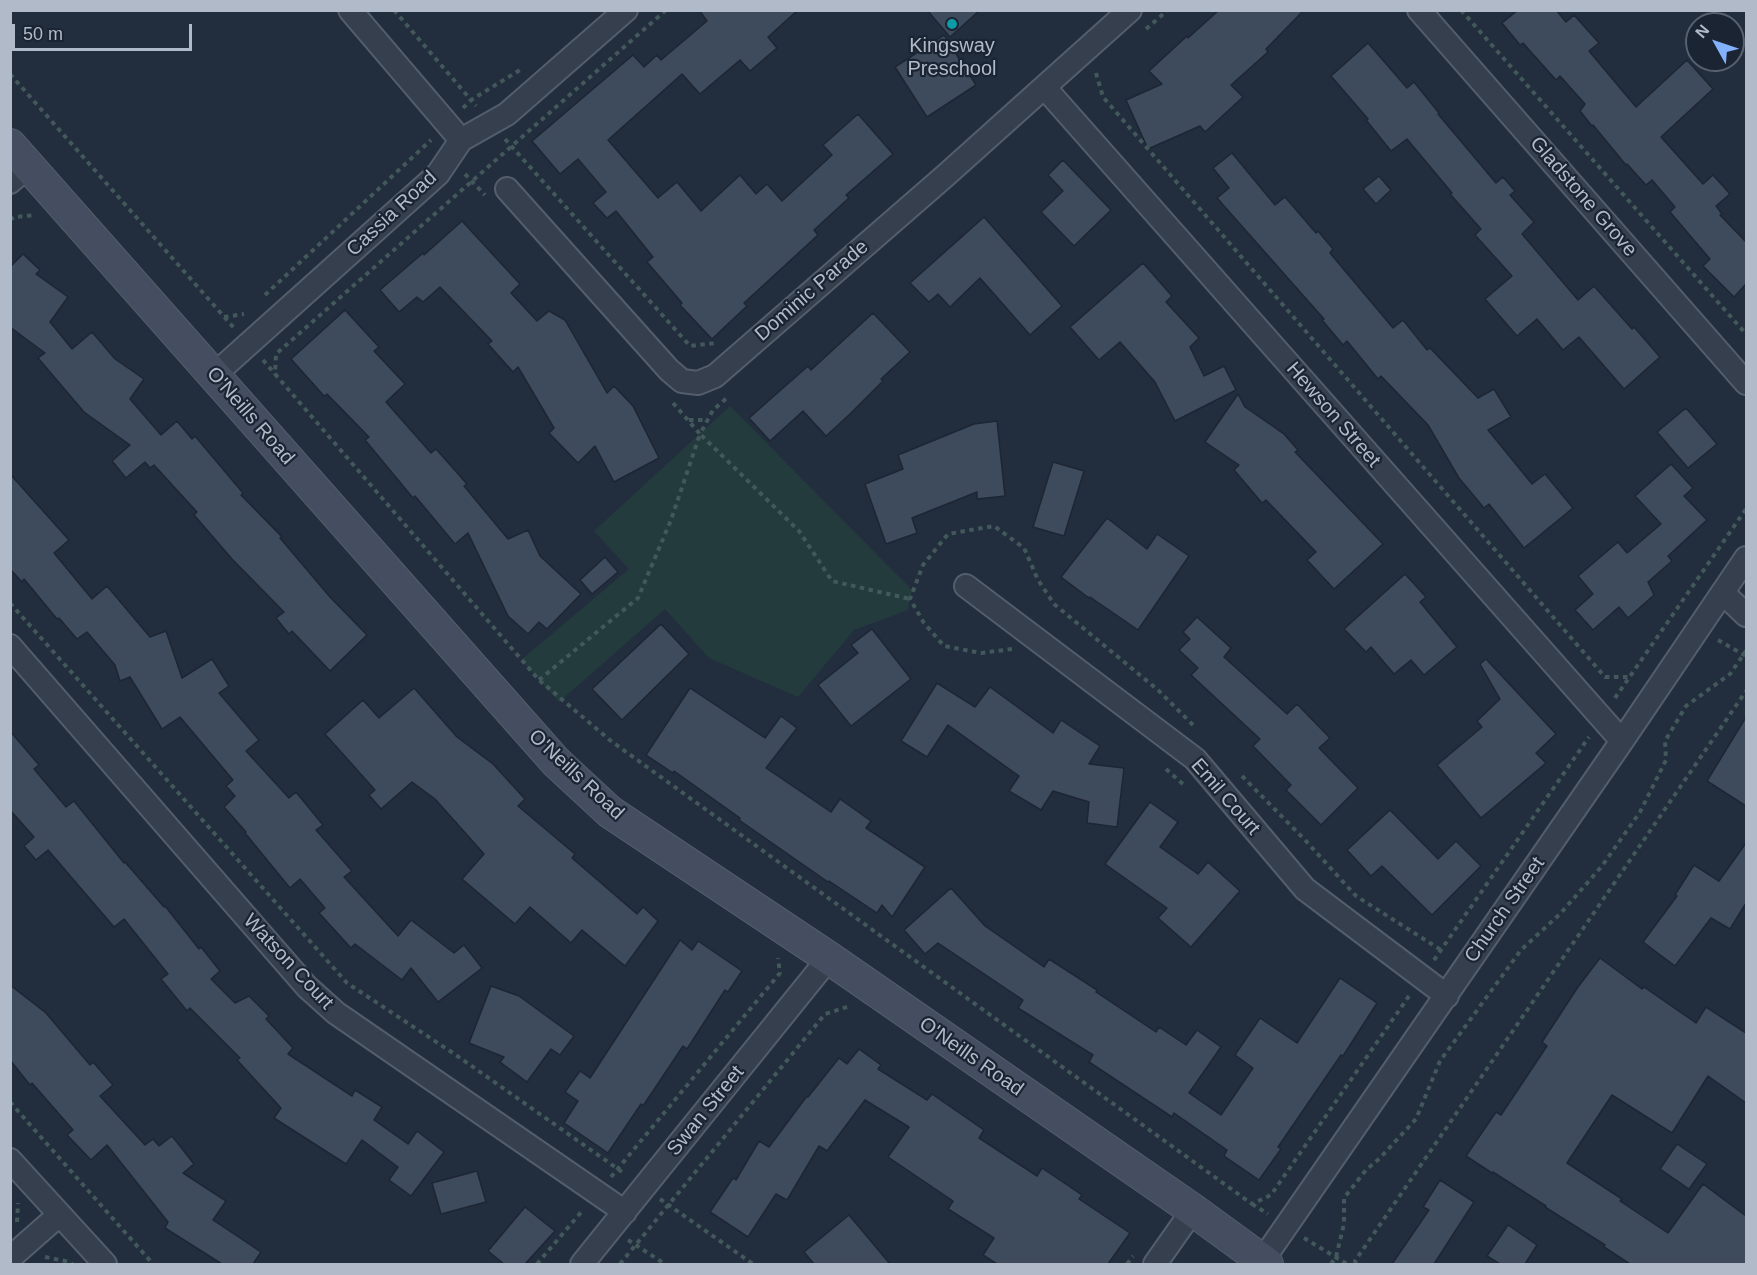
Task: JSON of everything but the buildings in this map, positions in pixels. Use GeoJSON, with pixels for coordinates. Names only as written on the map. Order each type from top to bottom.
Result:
{"type":"FeatureCollection","features":[{"type":"Feature","properties":{"kind":"street"},"geometry":{"type":"LineString","coordinates":[[350,10],[455,149]]}},
{"type":"Feature","properties":{"kind":"street","name":"Cassia Road"},"geometry":{"type":"LineString","coordinates":[[214,375],[438,174],[455,149],[507,114],[627,10]]}},
{"type":"Feature","properties":{"kind":"street","name":"Gladstone Grove"},"geometry":{"type":"LineString","coordinates":[[1419,10],[1746,383]]}},
{"type":"Feature","properties":{"kind":"street","name":"Dominic Parade"},"geometry":{"type":"LineString","coordinates":[[498,194],[669,370],[682,381],[698,383],[715,375],[1045,88],[1128,11]]}},
{"type":"Feature","properties":{"kind":"street","name":"Hewson Street"},"geometry":{"type":"LineString","coordinates":[[1045,88],[1622,741]]}},
{"type":"Feature","properties":{"kind":"street","name":"O'Neills Road"},"geometry":{"type":"LineString","coordinates":[[16,164],[214,375],[556,762],[610,812],[830,958],[1193,1210],[1265,1263]]}},
{"type":"Feature","properties":{"kind":"street","name":"Church Street"},"geometry":{"type":"LineString","coordinates":[[1265,1263],[1746,558]]}},
{"type":"Feature","properties":{"kind":"street","name":"Emil Court"},"geometry":{"type":"LineString","coordinates":[[966,586],[1195,759],[1305,890],[1447,996]]}},
{"type":"Feature","properties":{"kind":"street"},"geometry":{"type":"LineString","coordinates":[[1723,592],[1746,615]]}},
{"type":"Feature","properties":{"kind":"street","name":"Watson Court"},"geometry":{"type":"LineString","coordinates":[[10,646],[307,987],[336,1013],[625,1212]]}},
{"type":"Feature","properties":{"kind":"street","name":"Swan Street"},"geometry":{"type":"LineString","coordinates":[[582,1264],[830,958]]}},
{"type":"Feature","properties":{"kind":"street"},"geometry":{"type":"LineString","coordinates":[[10,1160],[105,1264]]}},
{"type":"Feature","properties":{"kind":"street"},"geometry":{"type":"LineString","coordinates":[[1155,1264],[1193,1210]]}},
{"type":"Feature","properties":{"kind":"street"},"geometry":{"type":"LineString","coordinates":[[10,1258],[59,1215]]}},
{"type":"Feature","properties":{"kind":"path"},"geometry":{"type":"LineString","coordinates":[[394,10],[491,123],[690,346],[722,342]]}},
{"type":"Feature","properties":{"kind":"path"},"geometry":{"type":"LineString","coordinates":[[275,374],[276,354],[666,10]]}},
{"type":"Feature","properties":{"kind":"path"},"geometry":{"type":"LineString","coordinates":[[1141,34],[1167,10]]}},
{"type":"Feature","properties":{"kind":"path"},"geometry":{"type":"LineString","coordinates":[[1461,10],[1746,333]]}},
{"type":"Feature","properties":{"kind":"path"},"geometry":{"type":"LineString","coordinates":[[1060,105],[1105,66]]}},
{"type":"Feature","properties":{"kind":"path"},"geometry":{"type":"LineString","coordinates":[[471,100],[521,69]]}},
{"type":"Feature","properties":{"kind":"path"},"geometry":{"type":"LineString","coordinates":[[10,74],[275,374],[540,680],[611,741],[1252,1204],[1271,1195],[1746,509]]}},
{"type":"Feature","properties":{"kind":"path"},"geometry":{"type":"LineString","coordinates":[[1096,74],[1103,98],[1605,677],[1629,678]]}},
{"type":"Feature","properties":{"kind":"path"},"geometry":{"type":"LineString","coordinates":[[430,131],[432,139]]}},
{"type":"Feature","properties":{"kind":"path"},"geometry":{"type":"LineString","coordinates":[[432,139],[455,149],[472,182],[498,194]]}},
{"type":"Feature","properties":{"kind":"path"},"geometry":{"type":"LineString","coordinates":[[260,299],[432,139]]}},
{"type":"Feature","properties":{"kind":"path"},"geometry":{"type":"LineString","coordinates":[[10,220],[14,217],[42,214]]}},
{"type":"Feature","properties":{"kind":"path"},"geometry":{"type":"LineString","coordinates":[[224,316],[243,315],[252,308]]}},
{"type":"Feature","properties":{"kind":"path"},"geometry":{"type":"LineString","coordinates":[[540,680],[638,598],[671,520],[700,434],[714,410],[731,394]]}},
{"type":"Feature","properties":{"kind":"path"},"geometry":{"type":"LineString","coordinates":[[672,402],[700,434],[799,531],[832,580],[910,598]]}},
{"type":"Feature","properties":{"kind":"path"},"geometry":{"type":"LineString","coordinates":[[688,420],[708,420]]}},
{"type":"Feature","properties":{"kind":"path"},"geometry":{"type":"LineString","coordinates":[[10,603],[347,983],[456,1055],[753,1264]]}},
{"type":"Feature","properties":{"kind":"path"},"geometry":{"type":"LineString","coordinates":[[1331,1264],[1336,1257],[1344,1224],[1344,1198],[1366,1170],[1416,1119],[1440,1061],[1521,950],[1560,914],[1602,866],[1640,812],[1666,760],[1665,741],[1686,706],[1730,674],[1746,651]]}},
{"type":"Feature","properties":{"kind":"path"},"geometry":{"type":"LineString","coordinates":[[1356,1264],[1355,1261],[1746,691]]}},
{"type":"Feature","properties":{"kind":"path"},"geometry":{"type":"LineString","coordinates":[[537,1264],[780,973],[778,957]]}},
{"type":"Feature","properties":{"kind":"path"},"geometry":{"type":"LineString","coordinates":[[620,1264],[825,1014],[850,1006]]}},
{"type":"Feature","properties":{"kind":"path"},"geometry":{"type":"LineString","coordinates":[[10,1102],[153,1264]]}},
{"type":"Feature","properties":{"kind":"path"},"geometry":{"type":"LineString","coordinates":[[10,1229],[17,1224],[19,1200]]}},
{"type":"Feature","properties":{"kind":"path"},"geometry":{"type":"LineString","coordinates":[[37,1264],[45,1257],[72,1264]]}},
{"type":"Feature","properties":{"kind":"green space"},"geometry":{"type":"Polygon","coordinates":[[[730,406],[912,590],[908,610],[854,630],[798,697],[709,658],[665,609],[559,702],[521,660],[629,569],[594,531],[730,406]]]}},
{"type":"Feature","properties":{"kind":"place","name":"Kingsway Preschool"},"geometry":{"type":"Point","coordinates":[952,24]}}]}
